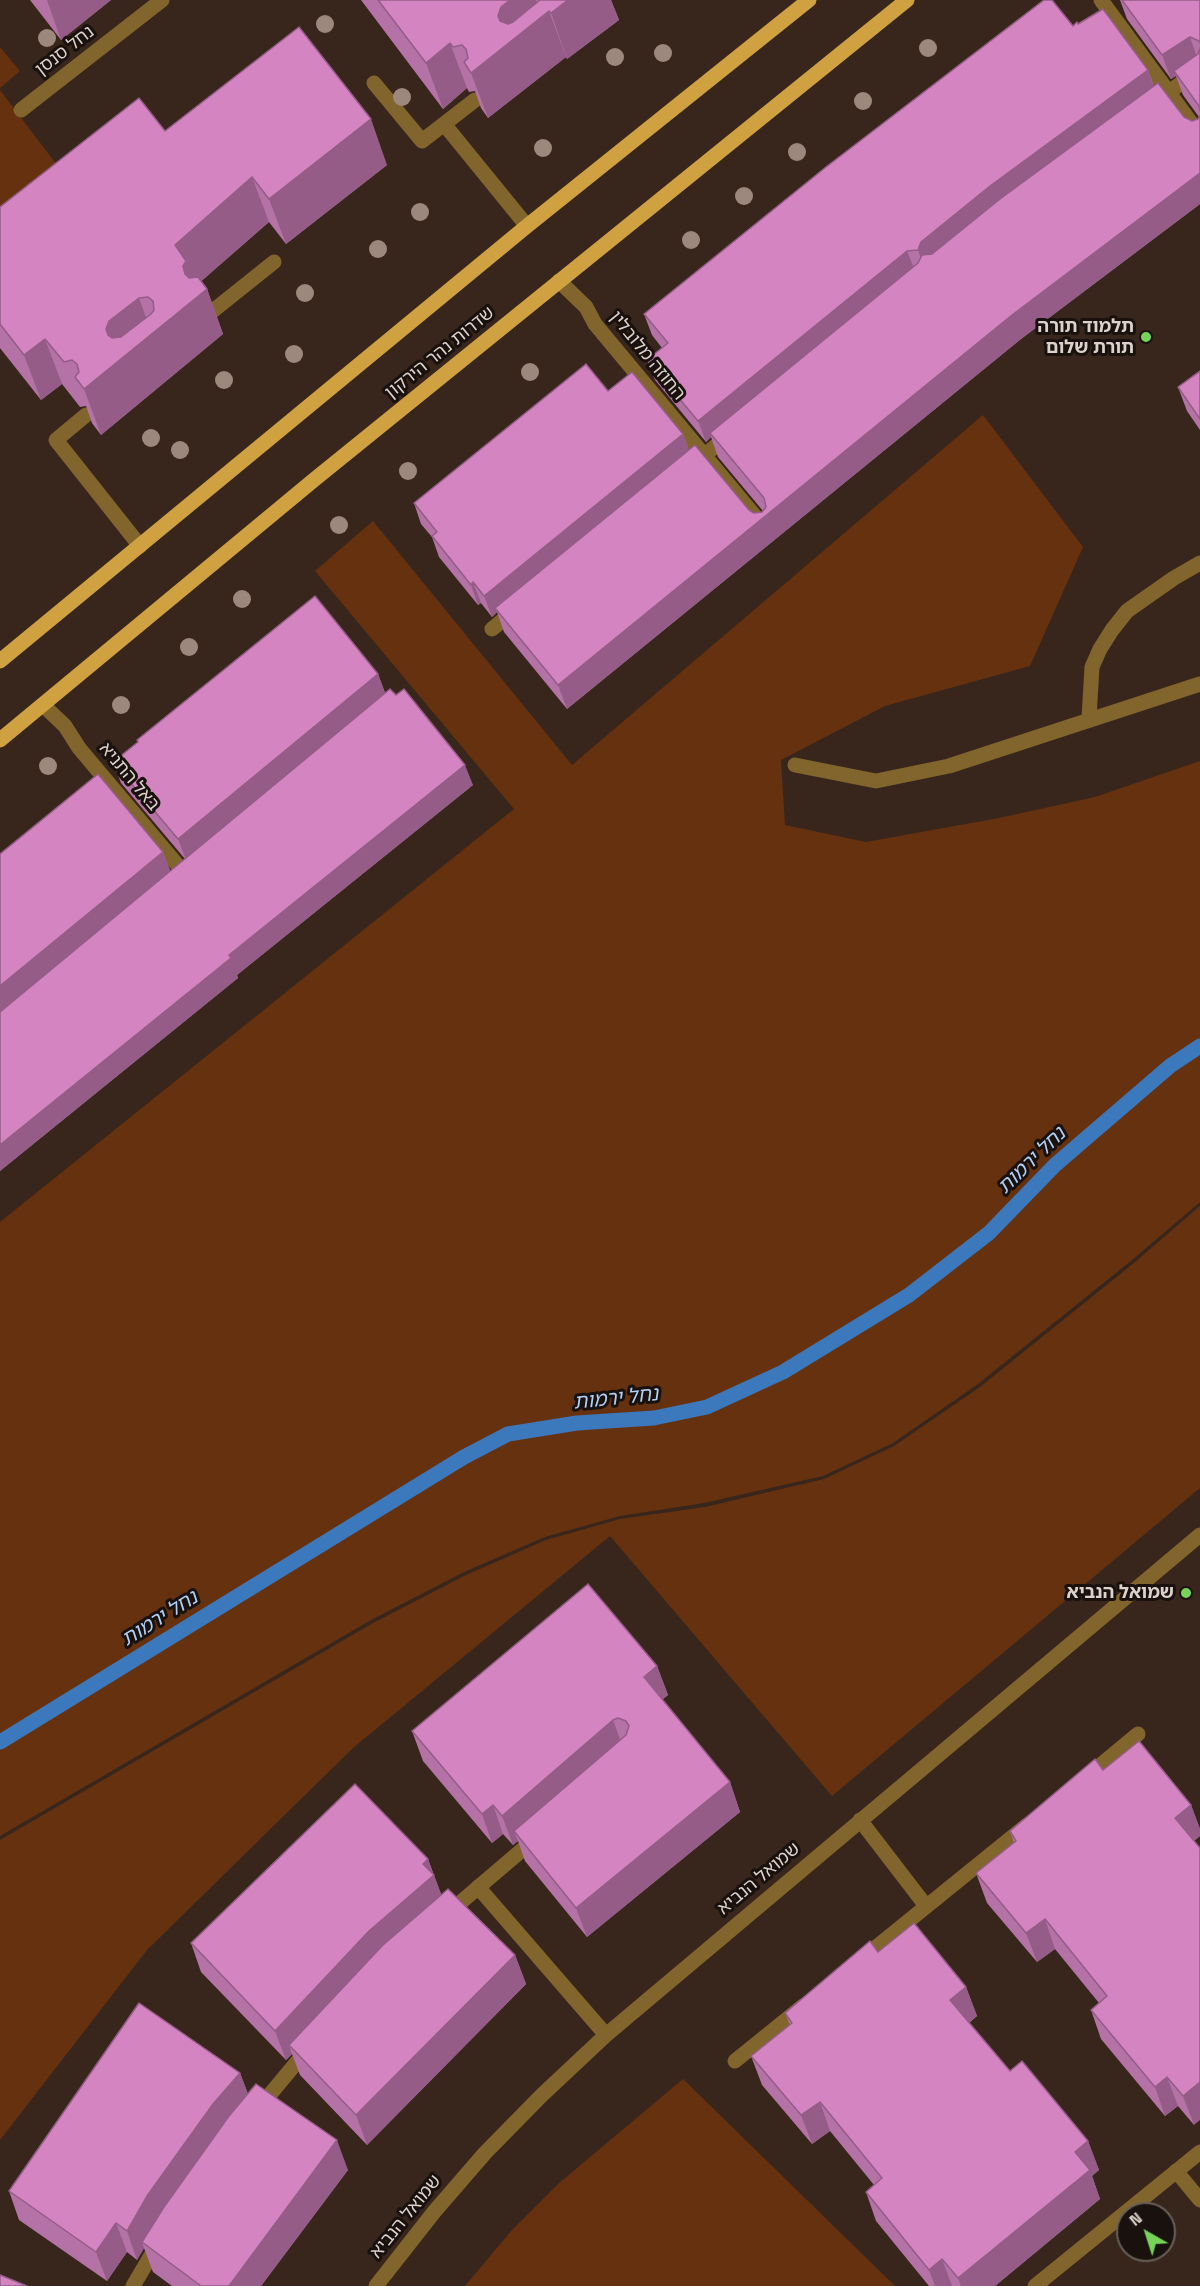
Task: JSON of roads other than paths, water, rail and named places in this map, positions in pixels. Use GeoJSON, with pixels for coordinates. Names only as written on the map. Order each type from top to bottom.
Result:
{"type":"FeatureCollection","features":[{"type":"Feature","properties":{"kind":"main road"},"geometry":{"type":"LineString","coordinates":[[0,661],[527,226],[809,0]]}},
{"type":"Feature","properties":{"kind":"main road","name":"שדרות נהר הירקון"},"geometry":{"type":"LineString","coordinates":[[0,740],[907,0]]}},
{"type":"Feature","properties":{"kind":"street","name":"נחל סנסן"},"geometry":{"type":"LineString","coordinates":[[21,110],[162,0]]}},
{"type":"Feature","properties":{"kind":"street"},"geometry":{"type":"LineString","coordinates":[[1101,0],[1200,135]]}},
{"type":"Feature","properties":{"kind":"street"},"geometry":{"type":"LineString","coordinates":[[1141,112],[1200,69]]}},
{"type":"Feature","properties":{"kind":"street"},"geometry":{"type":"LineString","coordinates":[[374,83],[422,141],[476,100]]}},
{"type":"Feature","properties":{"kind":"street"},"geometry":{"type":"LineString","coordinates":[[444,124],[527,226]]}},
{"type":"Feature","properties":{"kind":"street"},"geometry":{"type":"LineString","coordinates":[[209,314],[274,262]]}},
{"type":"Feature","properties":{"kind":"street","name":"החוזה מלובלין"},"geometry":{"type":"LineString","coordinates":[[560,281],[586,307],[595,324],[765,528]]}},
{"type":"Feature","properties":{"kind":"street"},"geometry":{"type":"LineString","coordinates":[[86,415],[56,440],[140,546]]}},
{"type":"Feature","properties":{"kind":"street"},"geometry":{"type":"LineString","coordinates":[[677,478],[740,426]]}},
{"type":"Feature","properties":{"kind":"street"},"geometry":{"type":"LineString","coordinates":[[1089,718],[1092,667],[1100,648],[1112,630],[1127,611],[1200,563]]}},
{"type":"Feature","properties":{"kind":"street"},"geometry":{"type":"LineString","coordinates":[[492,628],[527,600]]}},
{"type":"Feature","properties":{"kind":"street"},"geometry":{"type":"LineString","coordinates":[[795,765],[876,781],[949,766],[1035,740],[1089,718],[1200,684]]}},
{"type":"Feature","properties":{"kind":"street","name":"באל התניא"},"geometry":{"type":"LineString","coordinates":[[43,705],[65,726],[79,748],[185,874]]}},
{"type":"Feature","properties":{"kind":"street","name":"שמואל הנביא"},"geometry":{"type":"LineString","coordinates":[[376,2286],[434,2212],[485,2154],[542,2095],[606,2035],[1200,1535]]}},
{"type":"Feature","properties":{"kind":"street"},"geometry":{"type":"LineString","coordinates":[[1074,1787],[1138,1734]]}},
{"type":"Feature","properties":{"kind":"street"},"geometry":{"type":"LineString","coordinates":[[844,1972],[1037,1816]]}},
{"type":"Feature","properties":{"kind":"street"},"geometry":{"type":"LineString","coordinates":[[860,1820],[926,1906]]}},
{"type":"Feature","properties":{"kind":"street"},"geometry":{"type":"LineString","coordinates":[[437,1923],[549,1826]]}},
{"type":"Feature","properties":{"kind":"street"},"geometry":{"type":"LineString","coordinates":[[478,1887],[606,2035]]}},
{"type":"Feature","properties":{"kind":"street"},"geometry":{"type":"LineString","coordinates":[[735,2061],[817,1995]]}},
{"type":"Feature","properties":{"kind":"street"},"geometry":{"type":"LineString","coordinates":[[246,2122],[322,2035]]}},
{"type":"Feature","properties":{"kind":"street"},"geometry":{"type":"LineString","coordinates":[[1035,2286],[1200,2152]]}},
{"type":"Feature","properties":{"kind":"street"},"geometry":{"type":"LineString","coordinates":[[1176,2171],[1200,2200]]}},
{"type":"Feature","properties":{"kind":"street"},"geometry":{"type":"LineString","coordinates":[[133,2286],[166,2231]]}},
{"type":"Feature","properties":{"kind":"waterway","name":"נחל ירמות"},"geometry":{"type":"LineString","coordinates":[[0,1742],[464,1457],[508,1434],[577,1423],[654,1418],[707,1407],[783,1372],[909,1295],[989,1233],[1055,1165],[1170,1066],[1200,1046]]}},
{"type":"Feature","properties":{"kind":"place","name":"תלמוד תורה תורת שלום"},"geometry":{"type":"Point","coordinates":[1146,337]}},
{"type":"Feature","properties":{"kind":"place","name":"שמואל הנביא"},"geometry":{"type":"Point","coordinates":[1186,1593]}}]}
